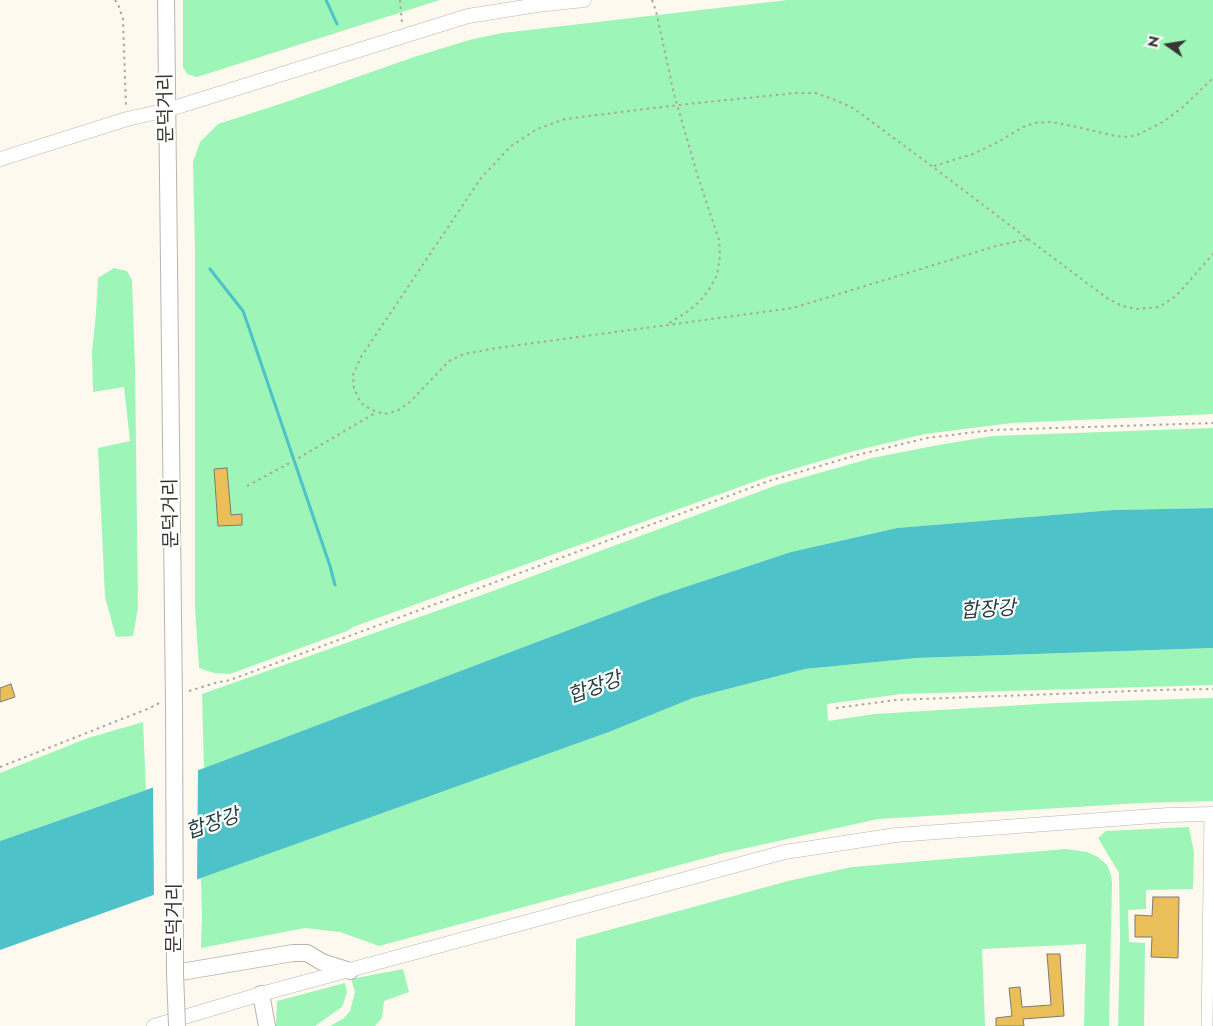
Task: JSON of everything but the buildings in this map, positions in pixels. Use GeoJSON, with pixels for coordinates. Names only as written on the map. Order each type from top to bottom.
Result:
{"type":"FeatureCollection","features":[{"type":"Feature","properties":{"kind":"main road","name":"문덕거리"},"geometry":{"type":"LineString","coordinates":[[166,0],[177,1026]]}},
{"type":"Feature","properties":{"kind":"main road"},"geometry":{"type":"LineString","coordinates":[[175,973],[293,953],[307,953],[322,962],[350,971]]}},
{"type":"Feature","properties":{"kind":"main road"},"geometry":{"type":"LineString","coordinates":[[261,994],[267,1026]]}},
{"type":"Feature","properties":{"kind":"street"},"geometry":{"type":"LineString","coordinates":[[0,159],[126,119],[167,110],[468,16],[584,0]]}},
{"type":"Feature","properties":{"kind":"street"},"geometry":{"type":"LineString","coordinates":[[154,1026],[261,994],[785,852],[896,835],[1158,816],[1212,814],[1207,1026]]}},
{"type":"Feature","properties":{"kind":"path"},"geometry":{"type":"LineString","coordinates":[[115,0],[123,19],[126,119]]}},
{"type":"Feature","properties":{"kind":"path"},"geometry":{"type":"LineString","coordinates":[[400,0],[403,36]]}},
{"type":"Feature","properties":{"kind":"path"},"geometry":{"type":"LineString","coordinates":[[652,0],[674,94],[698,177],[719,240],[720,256],[716,275],[708,291],[700,301],[687,312],[663,326]]}},
{"type":"Feature","properties":{"kind":"path"},"geometry":{"type":"LineString","coordinates":[[933,167],[973,154],[1035,122],[1050,122],[1073,126],[1115,136],[1128,137],[1137,135],[1164,122],[1184,107],[1213,78]]}},
{"type":"Feature","properties":{"kind":"path"},"geometry":{"type":"LineString","coordinates":[[1028,239],[996,246],[793,308],[464,354],[449,361],[410,402],[397,411],[384,414],[372,410],[361,403],[354,389],[353,374],[361,357],[482,178],[511,146],[537,129],[565,119],[678,105],[796,93],[815,93],[853,108],[1107,298],[1122,306],[1137,309],[1159,307],[1176,296],[1213,254]]}},
{"type":"Feature","properties":{"kind":"path"},"geometry":{"type":"LineString","coordinates":[[246,486],[297,459],[377,412]]}},
{"type":"Feature","properties":{"kind":"path"},"geometry":{"type":"LineString","coordinates":[[0,767],[215,683],[230,680],[769,481],[857,455],[926,438],[992,430],[1213,423]]}},
{"type":"Feature","properties":{"kind":"path"},"geometry":{"type":"LineString","coordinates":[[836,708],[896,700],[1213,689]]}},
{"type":"Feature","properties":{"kind":"green space"},"geometry":{"type":"Polygon","coordinates":[[[183,0],[440,0],[197,77],[187,74],[183,67],[183,0]]]}},
{"type":"Feature","properties":{"kind":"green space"},"geometry":{"type":"Polygon","coordinates":[[[787,0],[1213,0],[1213,414],[1012,423],[925,434],[854,451],[767,477],[353,627],[347,631],[230,674],[214,673],[199,668],[195,608],[195,249],[193,162],[200,142],[218,124],[469,40],[502,33],[787,0]]]}},
{"type":"Feature","properties":{"kind":"green space"},"geometry":{"type":"Polygon","coordinates":[[[114,268],[127,271],[132,280],[138,608],[133,636],[116,637],[105,597],[98,448],[130,441],[124,387],[93,392],[92,352],[98,278],[114,268]]]}},
{"type":"Feature","properties":{"kind":"green space"},"geometry":{"type":"Polygon","coordinates":[[[1213,428],[1213,508],[1113,510],[897,528],[791,552],[661,595],[204,768],[202,694],[490,592],[777,485],[872,458],[992,436],[1213,428]]]}},
{"type":"Feature","properties":{"kind":"green space"},"geometry":{"type":"Polygon","coordinates":[[[1213,648],[1213,685],[901,694],[827,704],[828,721],[875,714],[1055,703],[1213,698],[1213,801],[1141,803],[878,819],[724,853],[379,946],[340,932],[305,928],[201,948],[201,878],[609,732],[693,698],[805,669],[917,658],[1213,648]]]}},
{"type":"Feature","properties":{"kind":"green space"},"geometry":{"type":"Polygon","coordinates":[[[143,722],[146,790],[0,841],[0,773],[88,738],[143,722]]]}},
{"type":"Feature","properties":{"kind":"green space"},"geometry":{"type":"Polygon","coordinates":[[[1189,827],[1194,852],[1193,889],[1146,890],[1146,909],[1128,910],[1129,942],[1145,943],[1144,1026],[1118,1026],[1119,873],[1098,838],[1106,831],[1189,827]]]}},
{"type":"Feature","properties":{"kind":"green space"},"geometry":{"type":"Polygon","coordinates":[[[1066,849],[1087,852],[1098,857],[1107,865],[1111,875],[1109,1026],[1084,1026],[1086,944],[982,949],[985,1026],[575,1026],[576,939],[788,881],[852,867],[1066,849]]]}},
{"type":"Feature","properties":{"kind":"green space"},"geometry":{"type":"Polygon","coordinates":[[[403,969],[409,992],[384,1001],[382,1018],[375,1026],[330,1026],[344,1018],[350,1011],[355,992],[351,979],[403,969]]]}},
{"type":"Feature","properties":{"kind":"green space"},"geometry":{"type":"Polygon","coordinates":[[[345,983],[347,993],[342,1007],[315,1026],[276,1026],[277,1001],[345,983]]]}},
{"type":"Feature","properties":{"kind":"water","name":"합장강"},"geometry":{"type":"Polygon","coordinates":[[[1213,508],[1213,648],[917,658],[805,669],[693,698],[609,732],[0,950],[0,841],[146,790],[661,595],[791,552],[897,528],[1113,510],[1213,508]]]}},
{"type":"Feature","properties":{"kind":"pier"},"geometry":{"type":"Polygon","coordinates":[[[198,768],[197,882],[154,898],[153,785],[198,768]]]}},
{"type":"Feature","properties":{"kind":"waterway"},"geometry":{"type":"LineString","coordinates":[[326,0],[337,24]]}},
{"type":"Feature","properties":{"kind":"waterway"},"geometry":{"type":"LineString","coordinates":[[210,269],[243,311],[335,585]]}}]}
